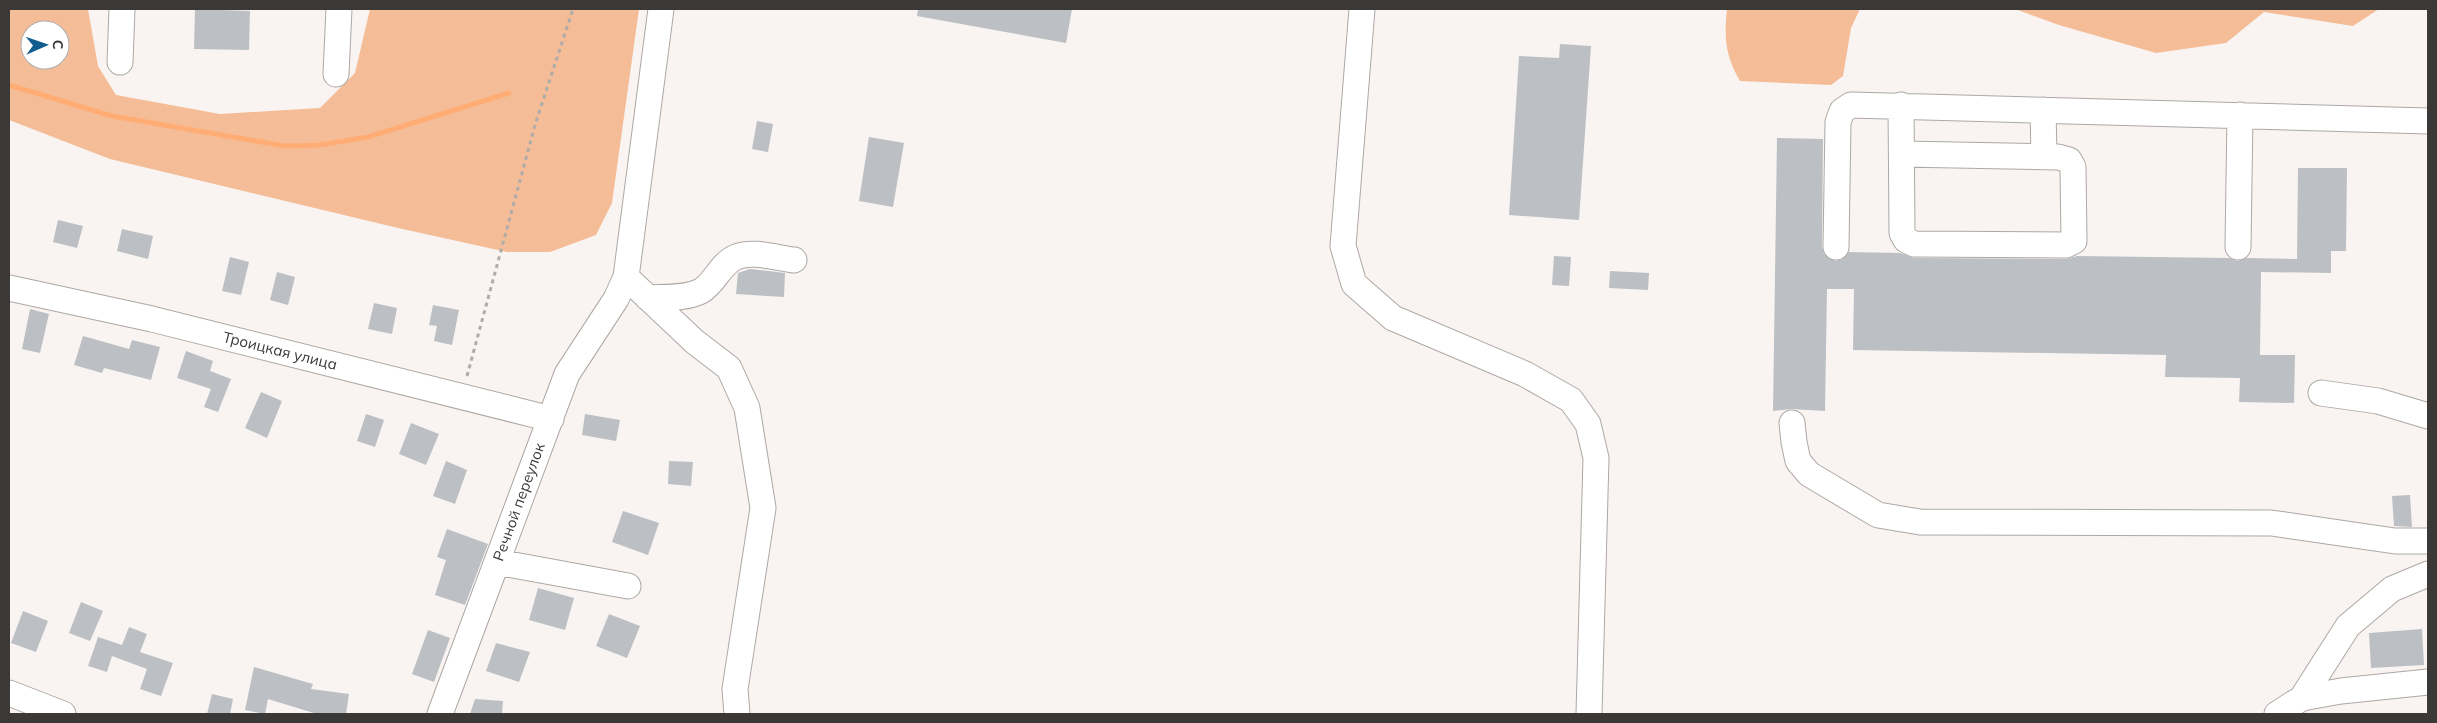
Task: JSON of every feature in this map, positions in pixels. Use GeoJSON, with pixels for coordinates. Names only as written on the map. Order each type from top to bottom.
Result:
{"type":"FeatureCollection","features":[{"type":"Feature","properties":{"kind":"street"},"geometry":{"type":"LineString","coordinates":[[120,62],[122,9]]}},
{"type":"Feature","properties":{"kind":"street"},"geometry":{"type":"LineString","coordinates":[[336,74],[339,9]]}},
{"type":"Feature","properties":{"kind":"street","name":"Речной переулок"},"geometry":{"type":"LineString","coordinates":[[440,714],[567,374],[616,299],[626,277],[661,9]]}},
{"type":"Feature","properties":{"kind":"street"},"geometry":{"type":"LineString","coordinates":[[1362,9],[1343,246],[1354,284],[1392,318],[1525,374],[1571,400],[1588,424],[1596,458],[1589,714]]}},
{"type":"Feature","properties":{"kind":"street"},"geometry":{"type":"LineString","coordinates":[[1836,247],[1836,149],[1838,122],[1842,111],[1851,105],[2428,121]]}},
{"type":"Feature","properties":{"kind":"street"},"geometry":{"type":"LineString","coordinates":[[1902,106],[1902,154],[1902,233],[1906,240],[1914,244],[2066,245],[2074,241],[2074,167],[2069,160],[2044,156],[1902,154]]}},
{"type":"Feature","properties":{"kind":"street"},"geometry":{"type":"LineString","coordinates":[[2043,110],[2044,156]]}},
{"type":"Feature","properties":{"kind":"street"},"geometry":{"type":"LineString","coordinates":[[2238,247],[2240,115]]}},
{"type":"Feature","properties":{"kind":"street"},"geometry":{"type":"LineString","coordinates":[[648,298],[680,296],[701,291],[722,266],[736,257],[746,254],[794,260]]}},
{"type":"Feature","properties":{"kind":"street"},"geometry":{"type":"LineString","coordinates":[[626,277],[695,342],[730,368],[747,408],[763,508],[735,688],[737,714]]}},
{"type":"Feature","properties":{"kind":"street","name":"Троицкая улица"},"geometry":{"type":"LineString","coordinates":[[9,288],[152,319],[551,419]]}},
{"type":"Feature","properties":{"kind":"street"},"geometry":{"type":"LineString","coordinates":[[2321,393],[2378,402],[2428,416]]}},
{"type":"Feature","properties":{"kind":"street"},"geometry":{"type":"LineString","coordinates":[[1792,423],[1798,461],[1809,474],[1878,515],[1920,522],[2271,523],[2395,541],[2428,541]]}},
{"type":"Feature","properties":{"kind":"street"},"geometry":{"type":"LineString","coordinates":[[497,562],[628,586]]}},
{"type":"Feature","properties":{"kind":"street"},"geometry":{"type":"LineString","coordinates":[[2302,698],[2348,626],[2392,589],[2428,574]]}},
{"type":"Feature","properties":{"kind":"street"},"geometry":{"type":"LineString","coordinates":[[2277,714],[2302,698],[2341,691],[2428,682]]}},
{"type":"Feature","properties":{"kind":"street"},"geometry":{"type":"LineString","coordinates":[[9,693],[63,714]]}},
{"type":"Feature","properties":{"kind":"path"},"geometry":{"type":"LineString","coordinates":[[461,396],[535,125],[573,9]]}},
{"type":"Feature","properties":{"kind":"shaded area"},"geometry":{"type":"Polygon","coordinates":[[[9,9],[88,9],[98,66],[116,95],[220,114],[320,108],[355,73],[370,9],[639,9],[612,203],[596,235],[550,252],[507,252],[110,159],[9,120],[9,9]]]}},
{"type":"Feature","properties":{"kind":"shaded area"},"geometry":{"type":"Polygon","coordinates":[[[1727,9],[1860,9],[1851,28],[1843,76],[1831,85],[1740,81],[1731,63],[1727,46],[1727,9]]]}},
{"type":"Feature","properties":{"kind":"shaded area"},"geometry":{"type":"Polygon","coordinates":[[[2015,9],[2379,9],[2353,26],[2264,12],[2226,43],[2156,53],[2059,25],[2015,9]]]}},
{"type":"Feature","properties":{"kind":"building"},"geometry":{"type":"Polygon","coordinates":[[[195,9],[250,11],[249,50],[194,49],[195,9]]]}},
{"type":"Feature","properties":{"kind":"building"},"geometry":{"type":"Polygon","coordinates":[[[918,9],[1072,9],[1066,43],[917,16],[918,9]]]}},
{"type":"Feature","properties":{"kind":"building"},"geometry":{"type":"Polygon","coordinates":[[[1560,44],[1591,46],[1579,220],[1509,215],[1519,56],[1559,58],[1560,44]]]}},
{"type":"Feature","properties":{"kind":"building"},"geometry":{"type":"Polygon","coordinates":[[[757,121],[773,124],[768,152],[752,149],[757,121]]]}},
{"type":"Feature","properties":{"kind":"building"},"geometry":{"type":"Polygon","coordinates":[[[869,137],[904,143],[893,207],[859,201],[869,137]]]}},
{"type":"Feature","properties":{"kind":"building"},"geometry":{"type":"Polygon","coordinates":[[[1777,138],[1823,139],[1822,247],[1824,254],[1835,261],[1843,259],[1849,252],[1900,253],[1914,258],[2066,259],[2077,256],[2229,258],[2237,261],[2247,258],[2297,259],[2298,168],[2347,168],[2346,251],[2331,251],[2331,273],[2261,272],[2260,355],[2295,355],[2294,403],[2239,402],[2240,378],[2165,377],[2166,355],[1853,350],[1854,289],[1827,289],[1825,411],[1791,409],[1773,411],[1777,138]]]}},
{"type":"Feature","properties":{"kind":"building"},"geometry":{"type":"Polygon","coordinates":[[[58,220],[83,226],[77,248],[53,242],[58,220]]]}},
{"type":"Feature","properties":{"kind":"building"},"geometry":{"type":"Polygon","coordinates":[[[122,229],[153,236],[148,259],[117,251],[122,229]]]}},
{"type":"Feature","properties":{"kind":"building"},"geometry":{"type":"Polygon","coordinates":[[[1554,256],[1571,257],[1569,286],[1552,285],[1554,256]]]}},
{"type":"Feature","properties":{"kind":"building"},"geometry":{"type":"Polygon","coordinates":[[[230,257],[249,262],[241,295],[222,291],[230,257]]]}},
{"type":"Feature","properties":{"kind":"building"},"geometry":{"type":"Polygon","coordinates":[[[750,269],[785,273],[784,297],[736,294],[738,273],[750,269]]]}},
{"type":"Feature","properties":{"kind":"building"},"geometry":{"type":"Polygon","coordinates":[[[1610,271],[1649,273],[1648,290],[1609,288],[1610,271]]]}},
{"type":"Feature","properties":{"kind":"building"},"geometry":{"type":"Polygon","coordinates":[[[277,272],[295,277],[288,305],[270,300],[277,272]]]}},
{"type":"Feature","properties":{"kind":"building"},"geometry":{"type":"Polygon","coordinates":[[[374,303],[397,308],[392,334],[368,329],[374,303]]]}},
{"type":"Feature","properties":{"kind":"building"},"geometry":{"type":"Polygon","coordinates":[[[433,305],[459,310],[452,345],[434,341],[437,326],[429,325],[433,305]]]}},
{"type":"Feature","properties":{"kind":"building"},"geometry":{"type":"Polygon","coordinates":[[[30,309],[49,314],[40,353],[22,349],[30,309]]]}},
{"type":"Feature","properties":{"kind":"building"},"geometry":{"type":"Polygon","coordinates":[[[83,336],[129,349],[132,340],[160,347],[151,380],[104,368],[102,373],[74,365],[83,336]]]}},
{"type":"Feature","properties":{"kind":"building"},"geometry":{"type":"Polygon","coordinates":[[[186,351],[213,361],[210,371],[231,379],[218,412],[204,407],[211,389],[177,378],[186,351]]]}},
{"type":"Feature","properties":{"kind":"building"},"geometry":{"type":"Polygon","coordinates":[[[261,392],[282,401],[267,438],[245,428],[261,392]]]}},
{"type":"Feature","properties":{"kind":"building"},"geometry":{"type":"Polygon","coordinates":[[[366,414],[384,420],[375,447],[357,441],[366,414]]]}},
{"type":"Feature","properties":{"kind":"building"},"geometry":{"type":"Polygon","coordinates":[[[585,414],[620,420],[616,441],[582,435],[585,414]]]}},
{"type":"Feature","properties":{"kind":"building"},"geometry":{"type":"Polygon","coordinates":[[[411,423],[439,434],[426,465],[399,454],[411,423]]]}},
{"type":"Feature","properties":{"kind":"building"},"geometry":{"type":"Polygon","coordinates":[[[446,461],[467,470],[455,504],[433,496],[446,461]]]}},
{"type":"Feature","properties":{"kind":"building"},"geometry":{"type":"Polygon","coordinates":[[[669,461],[693,462],[691,486],[668,484],[669,461]]]}},
{"type":"Feature","properties":{"kind":"building"},"geometry":{"type":"Polygon","coordinates":[[[2410,495],[2412,527],[2394,526],[2392,496],[2410,495]]]}},
{"type":"Feature","properties":{"kind":"building"},"geometry":{"type":"Polygon","coordinates":[[[623,511],[659,523],[648,555],[612,542],[623,511]]]}},
{"type":"Feature","properties":{"kind":"building"},"geometry":{"type":"Polygon","coordinates":[[[447,529],[488,544],[465,605],[435,595],[446,560],[437,557],[447,529]]]}},
{"type":"Feature","properties":{"kind":"building"},"geometry":{"type":"Polygon","coordinates":[[[538,588],[574,598],[565,630],[529,620],[538,588]]]}},
{"type":"Feature","properties":{"kind":"building"},"geometry":{"type":"Polygon","coordinates":[[[81,602],[103,611],[90,641],[69,633],[81,602]]]}},
{"type":"Feature","properties":{"kind":"building"},"geometry":{"type":"Polygon","coordinates":[[[23,611],[48,621],[36,652],[11,643],[23,611]]]}},
{"type":"Feature","properties":{"kind":"building"},"geometry":{"type":"Polygon","coordinates":[[[609,614],[640,626],[627,658],[596,646],[609,614]]]}},
{"type":"Feature","properties":{"kind":"building"},"geometry":{"type":"Polygon","coordinates":[[[129,627],[147,634],[140,652],[173,663],[161,696],[140,689],[147,669],[112,656],[107,672],[88,666],[98,637],[122,645],[129,627]]]}},
{"type":"Feature","properties":{"kind":"building"},"geometry":{"type":"Polygon","coordinates":[[[2422,629],[2424,665],[2371,668],[2369,633],[2422,629]]]}},
{"type":"Feature","properties":{"kind":"building"},"geometry":{"type":"Polygon","coordinates":[[[428,630],[450,638],[434,682],[412,674],[428,630]]]}},
{"type":"Feature","properties":{"kind":"building"},"geometry":{"type":"Polygon","coordinates":[[[496,643],[530,652],[519,682],[486,671],[496,643]]]}},
{"type":"Feature","properties":{"kind":"building"},"geometry":{"type":"Polygon","coordinates":[[[254,667],[313,684],[311,689],[349,694],[346,714],[317,714],[268,699],[265,714],[245,710],[254,667]]]}},
{"type":"Feature","properties":{"kind":"building"},"geometry":{"type":"Polygon","coordinates":[[[212,694],[233,699],[230,714],[207,714],[212,694]]]}},
{"type":"Feature","properties":{"kind":"building"},"geometry":{"type":"Polygon","coordinates":[[[475,699],[503,701],[502,714],[470,714],[475,699]]]}},
{"type":"Feature","properties":{"kind":"waterway"},"geometry":{"type":"LineString","coordinates":[[9,85],[112,116],[285,146],[320,145],[368,137],[509,93]]}}]}
